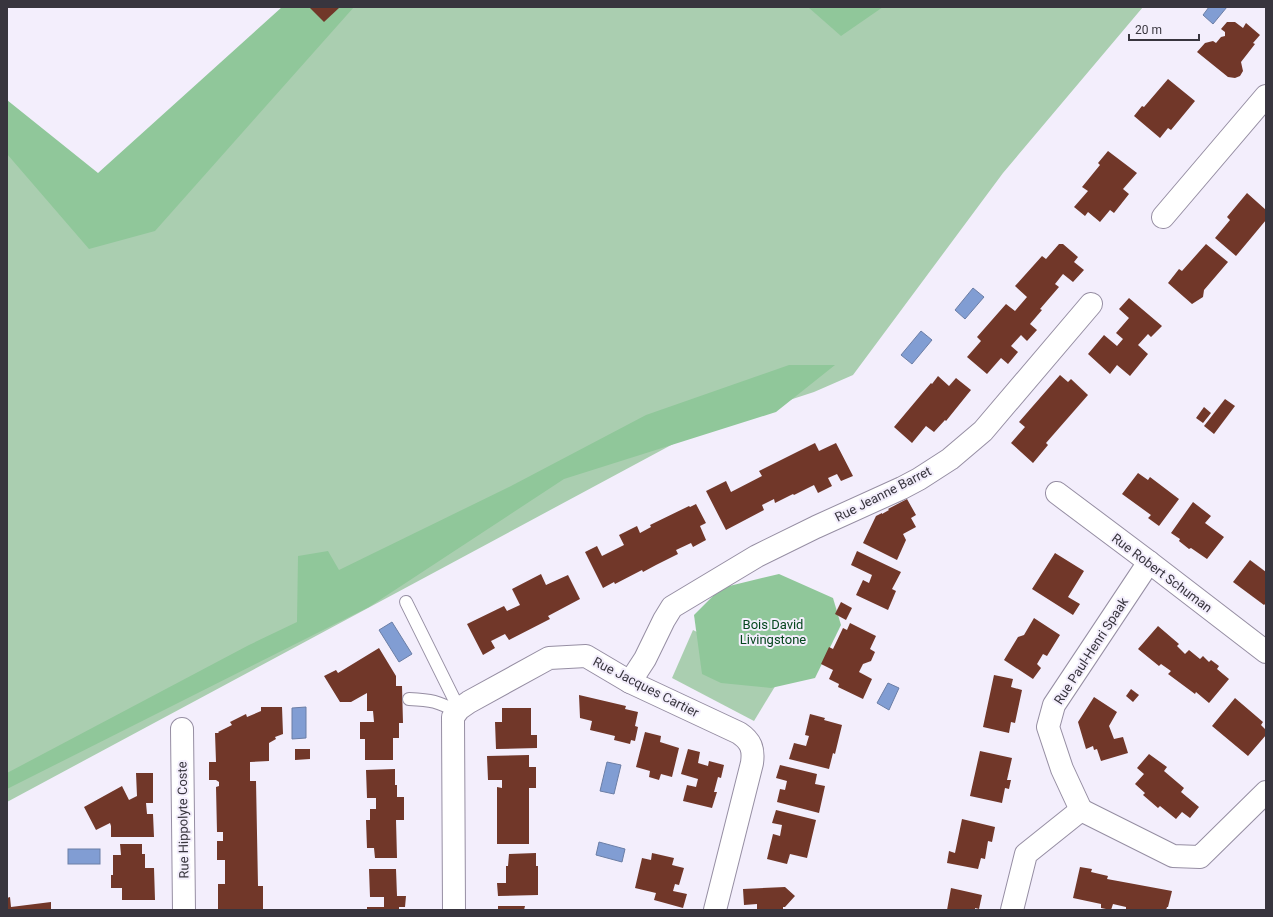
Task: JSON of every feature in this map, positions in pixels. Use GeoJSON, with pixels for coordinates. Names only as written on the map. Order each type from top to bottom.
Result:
{"type":"FeatureCollection","features":[{"type":"Feature","properties":{"kind":"street"},"geometry":{"type":"LineString","coordinates":[[1163,217],[1266,96]]}},
{"type":"Feature","properties":{"kind":"street","name":"Rue Jeanne Barret"},"geometry":{"type":"LineString","coordinates":[[630,682],[645,659],[672,607],[757,556],[816,527],[902,488],[950,459],[982,430],[1091,304]]}},
{"type":"Feature","properties":{"kind":"street","name":"Rue Robert Schuman"},"geometry":{"type":"LineString","coordinates":[[1057,494],[1149,562],[1266,652]]}},
{"type":"Feature","properties":{"kind":"street","name":"Rue Paul-Henri Spaak"},"geometry":{"type":"LineString","coordinates":[[1081,810],[1062,769],[1048,728],[1054,705],[1149,562]]}},
{"type":"Feature","properties":{"kind":"street","name":"Rue Jacques Cartier"},"geometry":{"type":"LineString","coordinates":[[458,711],[549,658],[586,656],[630,682],[739,733],[751,745],[754,753],[715,910]]}},
{"type":"Feature","properties":{"kind":"street"},"geometry":{"type":"LineString","coordinates":[[454,910],[453,717],[458,711]]}},
{"type":"Feature","properties":{"kind":"street","name":"Rue Hippolyte Coste"},"geometry":{"type":"LineString","coordinates":[[182,729],[184,910]]}},
{"type":"Feature","properties":{"kind":"street"},"geometry":{"type":"LineString","coordinates":[[1012,910],[1026,854],[1081,810],[1173,856],[1200,857],[1266,792]]}},
{"type":"Feature","properties":{"kind":"lane"},"geometry":{"type":"LineString","coordinates":[[406,602],[458,711]]}},
{"type":"Feature","properties":{"kind":"lane"},"geometry":{"type":"LineString","coordinates":[[409,699],[441,703],[458,711]]}},
{"type":"Feature","properties":{"kind":"green space"},"geometry":{"type":"Polygon","coordinates":[[[282,7],[354,7],[155,231],[89,249],[7,154],[7,100],[98,173],[282,7]]]}},
{"type":"Feature","properties":{"kind":"green space"},"geometry":{"type":"Polygon","coordinates":[[[286,7],[1143,7],[1003,173],[853,375],[814,392],[701,429],[7,802],[7,109],[112,201],[286,7]]]}},
{"type":"Feature","properties":{"kind":"green space"},"geometry":{"type":"Polygon","coordinates":[[[808,7],[883,7],[841,36],[808,7]]]}},
{"type":"Feature","properties":{"kind":"green space"},"geometry":{"type":"Polygon","coordinates":[[[789,365],[835,365],[776,412],[564,479],[369,607],[7,789],[7,773],[249,645],[297,622],[298,556],[328,551],[339,570],[511,486],[646,415],[789,365]]]}},
{"type":"Feature","properties":{"kind":"green space","name":"Bois David Livingstone"},"geometry":{"type":"Polygon","coordinates":[[[779,574],[833,598],[841,625],[815,678],[771,688],[721,683],[702,674],[694,615],[721,588],[779,574]]]}},
{"type":"Feature","properties":{"kind":"green space"},"geometry":{"type":"Polygon","coordinates":[[[693,630],[782,675],[754,721],[672,678],[693,630]]]}},
{"type":"Feature","properties":{"kind":"water"},"geometry":{"type":"Polygon","coordinates":[[[1209,7],[1227,7],[1213,24],[1203,15],[1209,7]]]}},
{"type":"Feature","properties":{"kind":"water"},"geometry":{"type":"Polygon","coordinates":[[[973,288],[984,297],[965,319],[955,310],[973,288]]]}},
{"type":"Feature","properties":{"kind":"water"},"geometry":{"type":"Polygon","coordinates":[[[921,331],[932,340],[912,364],[901,355],[921,331]]]}},
{"type":"Feature","properties":{"kind":"water"},"geometry":{"type":"Polygon","coordinates":[[[392,622],[412,654],[399,662],[379,630],[392,622]]]}},
{"type":"Feature","properties":{"kind":"water"},"geometry":{"type":"Polygon","coordinates":[[[888,683],[899,688],[889,710],[877,703],[888,683]]]}},
{"type":"Feature","properties":{"kind":"water"},"geometry":{"type":"Polygon","coordinates":[[[306,707],[306,738],[292,739],[292,708],[306,707]]]}},
{"type":"Feature","properties":{"kind":"water"},"geometry":{"type":"Polygon","coordinates":[[[607,762],[621,765],[614,794],[600,791],[607,762]]]}},
{"type":"Feature","properties":{"kind":"water"},"geometry":{"type":"Polygon","coordinates":[[[599,842],[625,849],[622,862],[596,855],[599,842]]]}},
{"type":"Feature","properties":{"kind":"water"},"geometry":{"type":"Polygon","coordinates":[[[68,849],[100,849],[100,864],[68,864],[68,849]]]}},
{"type":"Feature","properties":{"kind":"building"},"geometry":{"type":"Polygon","coordinates":[[[309,7],[340,7],[324,22],[309,7]]]}},
{"type":"Feature","properties":{"kind":"building"},"geometry":{"type":"Polygon","coordinates":[[[1227,22],[1235,22],[1243,28],[1246,23],[1260,35],[1241,62],[1243,71],[1240,76],[1235,78],[1228,77],[1197,52],[1205,43],[1213,41],[1216,43],[1221,37],[1225,36],[1225,32],[1221,29],[1227,22]]]}},
{"type":"Feature","properties":{"kind":"building"},"geometry":{"type":"Polygon","coordinates":[[[1168,79],[1195,101],[1171,130],[1168,128],[1160,138],[1134,116],[1142,106],[1144,107],[1168,79]]]}},
{"type":"Feature","properties":{"kind":"building"},"geometry":{"type":"Polygon","coordinates":[[[1108,151],[1137,173],[1123,189],[1129,194],[1114,213],[1110,210],[1100,222],[1088,212],[1085,216],[1074,207],[1088,191],[1082,187],[1100,165],[1098,163],[1108,151]]]}},
{"type":"Feature","properties":{"kind":"building"},"geometry":{"type":"Polygon","coordinates":[[[1247,193],[1266,210],[1266,220],[1236,256],[1215,238],[1230,220],[1227,217],[1247,193]]]}},
{"type":"Feature","properties":{"kind":"building"},"geometry":{"type":"Polygon","coordinates":[[[1059,244],[1063,244],[1078,257],[1074,262],[1084,270],[1073,282],[1063,274],[1055,284],[1059,287],[1040,309],[1042,310],[1030,324],[1037,330],[1027,341],[1021,335],[1011,346],[1018,352],[1008,364],[1001,358],[987,374],[967,357],[981,341],[977,337],[1006,304],[1015,311],[1027,297],[1015,286],[1042,256],[1046,259],[1059,244]]]}},
{"type":"Feature","properties":{"kind":"building"},"geometry":{"type":"Polygon","coordinates":[[[1206,244],[1228,262],[1204,290],[1203,297],[1192,304],[1168,283],[1179,269],[1182,271],[1206,244]]]}},
{"type":"Feature","properties":{"kind":"building"},"geometry":{"type":"Polygon","coordinates":[[[1129,298],[1162,326],[1151,337],[1148,334],[1138,345],[1148,354],[1130,376],[1117,365],[1110,374],[1088,354],[1104,335],[1117,346],[1123,339],[1116,333],[1129,318],[1119,309],[1129,298]]]}},
{"type":"Feature","properties":{"kind":"building"},"geometry":{"type":"Polygon","coordinates":[[[1060,375],[1068,382],[1071,379],[1088,395],[1046,443],[1048,445],[1033,463],[1011,443],[1025,427],[1019,422],[1060,375]]]}},
{"type":"Feature","properties":{"kind":"building"},"geometry":{"type":"Polygon","coordinates":[[[938,376],[949,386],[956,378],[971,390],[946,421],[945,420],[934,432],[926,426],[912,443],[894,427],[938,376]]]}},
{"type":"Feature","properties":{"kind":"building"},"geometry":{"type":"Polygon","coordinates":[[[1225,399],[1235,406],[1214,434],[1204,426],[1225,399]]]}},
{"type":"Feature","properties":{"kind":"building"},"geometry":{"type":"Polygon","coordinates":[[[1204,407],[1211,413],[1203,423],[1196,418],[1204,407]]]}},
{"type":"Feature","properties":{"kind":"building"},"geometry":{"type":"Polygon","coordinates":[[[815,443],[819,451],[836,443],[853,476],[841,481],[837,474],[828,478],[832,486],[818,493],[814,485],[775,503],[774,499],[762,505],[764,510],[726,530],[706,491],[726,481],[731,492],[762,476],[759,471],[815,443]]]}},
{"type":"Feature","properties":{"kind":"building"},"geometry":{"type":"Polygon","coordinates":[[[1138,473],[1148,480],[1150,477],[1179,499],[1159,526],[1148,518],[1151,515],[1122,494],[1138,473]]]}},
{"type":"Feature","properties":{"kind":"building"},"geometry":{"type":"Polygon","coordinates":[[[907,499],[916,515],[911,518],[916,527],[903,534],[906,540],[897,560],[863,543],[876,516],[907,499]]]}},
{"type":"Feature","properties":{"kind":"building"},"geometry":{"type":"Polygon","coordinates":[[[1193,502],[1211,516],[1205,523],[1224,537],[1207,559],[1191,548],[1189,549],[1179,541],[1180,539],[1171,533],[1193,502]]]}},
{"type":"Feature","properties":{"kind":"building"},"geometry":{"type":"Polygon","coordinates":[[[696,504],[706,523],[700,526],[706,540],[693,547],[691,543],[676,550],[678,554],[643,572],[642,570],[615,584],[614,582],[603,588],[585,552],[597,546],[602,556],[624,545],[619,535],[637,526],[640,533],[651,527],[650,525],[696,504]]]}},
{"type":"Feature","properties":{"kind":"building"},"geometry":{"type":"Polygon","coordinates":[[[857,551],[901,572],[892,589],[896,591],[888,610],[856,595],[863,580],[869,583],[872,575],[851,565],[857,551]]]}},
{"type":"Feature","properties":{"kind":"building"},"geometry":{"type":"Polygon","coordinates":[[[1055,553],[1084,571],[1068,597],[1080,604],[1073,615],[1032,589],[1055,553]]]}},
{"type":"Feature","properties":{"kind":"building"},"geometry":{"type":"Polygon","coordinates":[[[1250,560],[1266,572],[1266,603],[1264,605],[1233,582],[1250,560]]]}},
{"type":"Feature","properties":{"kind":"building"},"geometry":{"type":"Polygon","coordinates":[[[541,574],[546,585],[568,575],[580,599],[548,616],[550,619],[509,640],[505,634],[491,641],[495,648],[483,655],[467,624],[504,606],[507,611],[520,605],[512,589],[541,574]]]}},
{"type":"Feature","properties":{"kind":"building"},"geometry":{"type":"Polygon","coordinates":[[[841,602],[852,608],[846,620],[835,614],[841,602]]]}},
{"type":"Feature","properties":{"kind":"building"},"geometry":{"type":"Polygon","coordinates":[[[1034,618],[1060,635],[1047,656],[1043,654],[1037,664],[1041,668],[1033,679],[1004,660],[1018,637],[1024,635],[1034,618]]]}},
{"type":"Feature","properties":{"kind":"building"},"geometry":{"type":"Polygon","coordinates":[[[850,623],[876,636],[870,649],[875,652],[871,661],[863,664],[859,672],[872,679],[863,699],[838,687],[839,684],[829,679],[833,670],[821,664],[829,647],[833,649],[843,628],[847,630],[850,623]]]}},
{"type":"Feature","properties":{"kind":"building"},"geometry":{"type":"Polygon","coordinates":[[[1158,626],[1179,644],[1177,646],[1185,654],[1189,650],[1200,659],[1203,656],[1209,662],[1211,660],[1219,666],[1217,669],[1229,679],[1209,703],[1196,692],[1195,694],[1168,674],[1171,671],[1161,664],[1159,666],[1138,649],[1158,626]]]}},
{"type":"Feature","properties":{"kind":"building"},"geometry":{"type":"Polygon","coordinates":[[[379,648],[396,676],[396,686],[402,686],[403,723],[399,723],[399,738],[393,738],[393,760],[365,760],[365,739],[360,739],[360,722],[374,722],[373,711],[367,711],[367,693],[351,702],[340,702],[324,676],[336,670],[338,673],[379,648]]]}},
{"type":"Feature","properties":{"kind":"building"},"geometry":{"type":"Polygon","coordinates":[[[994,675],[1013,679],[1011,687],[1022,690],[1015,723],[1011,722],[1009,733],[983,727],[994,675]]]}},
{"type":"Feature","properties":{"kind":"building"},"geometry":{"type":"Polygon","coordinates":[[[1131,689],[1139,695],[1133,702],[1126,696],[1131,689]]]}},
{"type":"Feature","properties":{"kind":"building"},"geometry":{"type":"Polygon","coordinates":[[[579,695],[626,706],[625,709],[638,712],[635,726],[638,727],[635,741],[631,740],[630,744],[614,740],[615,736],[590,730],[592,721],[580,718],[579,695]]]}},
{"type":"Feature","properties":{"kind":"building"},"geometry":{"type":"Polygon","coordinates":[[[1094,697],[1117,712],[1109,726],[1114,739],[1123,737],[1128,753],[1101,761],[1097,749],[1094,750],[1093,746],[1086,749],[1078,722],[1094,697]]]}},
{"type":"Feature","properties":{"kind":"building"},"geometry":{"type":"Polygon","coordinates":[[[1235,698],[1263,722],[1261,725],[1266,730],[1266,735],[1248,756],[1212,726],[1235,698]]]}},
{"type":"Feature","properties":{"kind":"building"},"geometry":{"type":"Polygon","coordinates":[[[261,707],[282,707],[283,734],[275,737],[276,739],[269,743],[269,761],[250,762],[250,781],[256,781],[258,886],[263,886],[263,909],[218,910],[218,884],[225,884],[225,860],[217,860],[217,841],[223,841],[223,832],[217,832],[216,787],[219,786],[219,782],[216,780],[209,780],[209,762],[216,762],[215,733],[219,733],[218,732],[232,725],[230,722],[246,714],[247,717],[261,711],[261,707]]]}},
{"type":"Feature","properties":{"kind":"building"},"geometry":{"type":"Polygon","coordinates":[[[502,708],[531,708],[531,735],[537,735],[537,748],[496,749],[495,722],[502,722],[502,708]]]}},
{"type":"Feature","properties":{"kind":"building"},"geometry":{"type":"Polygon","coordinates":[[[810,714],[842,725],[835,754],[833,753],[829,769],[789,759],[794,743],[806,746],[809,736],[805,735],[810,714]]]}},
{"type":"Feature","properties":{"kind":"building"},"geometry":{"type":"Polygon","coordinates":[[[645,732],[661,736],[660,742],[679,748],[672,777],[661,774],[659,780],[649,777],[650,771],[636,767],[645,732]]]}},
{"type":"Feature","properties":{"kind":"building"},"geometry":{"type":"Polygon","coordinates":[[[295,749],[310,749],[310,759],[295,760],[295,749]]]}},
{"type":"Feature","properties":{"kind":"building"},"geometry":{"type":"Polygon","coordinates":[[[688,749],[700,752],[698,763],[708,766],[709,761],[724,765],[721,778],[718,777],[714,792],[717,792],[712,808],[683,801],[687,785],[696,787],[698,779],[681,774],[688,749]]]}},
{"type":"Feature","properties":{"kind":"building"},"geometry":{"type":"Polygon","coordinates":[[[980,751],[1012,758],[1007,780],[1011,780],[1009,789],[1005,788],[1002,803],[970,796],[980,751]]]}},
{"type":"Feature","properties":{"kind":"building"},"geometry":{"type":"Polygon","coordinates":[[[1149,754],[1167,767],[1164,771],[1184,788],[1181,792],[1199,807],[1190,818],[1182,812],[1176,819],[1160,806],[1158,808],[1143,795],[1145,793],[1135,784],[1144,774],[1137,768],[1149,754]]]}},
{"type":"Feature","properties":{"kind":"building"},"geometry":{"type":"Polygon","coordinates":[[[529,755],[529,767],[536,767],[536,788],[529,788],[529,844],[497,844],[497,787],[502,788],[502,780],[488,780],[487,756],[529,755]]]}},
{"type":"Feature","properties":{"kind":"building"},"geometry":{"type":"Polygon","coordinates":[[[780,765],[817,774],[815,784],[825,786],[819,813],[777,802],[780,789],[785,790],[787,781],[776,778],[780,765]]]}},
{"type":"Feature","properties":{"kind":"building"},"geometry":{"type":"Polygon","coordinates":[[[395,769],[397,797],[404,797],[404,820],[396,820],[397,858],[375,858],[374,848],[367,848],[366,820],[370,820],[370,809],[376,809],[376,798],[367,798],[366,770],[395,769]]]}},
{"type":"Feature","properties":{"kind":"building"},"geometry":{"type":"Polygon","coordinates":[[[136,773],[153,773],[153,803],[146,803],[147,814],[153,814],[154,837],[111,837],[110,823],[96,830],[84,807],[122,786],[129,800],[137,796],[136,773]]]}},
{"type":"Feature","properties":{"kind":"building"},"geometry":{"type":"Polygon","coordinates":[[[776,810],[816,820],[807,858],[790,854],[787,864],[767,859],[773,834],[780,836],[782,825],[772,823],[776,810]]]}},
{"type":"Feature","properties":{"kind":"building"},"geometry":{"type":"Polygon","coordinates":[[[962,819],[995,827],[992,842],[988,841],[985,859],[981,858],[978,869],[947,863],[949,851],[955,853],[962,819]]]}},
{"type":"Feature","properties":{"kind":"building"},"geometry":{"type":"Polygon","coordinates":[[[120,844],[142,844],[142,854],[145,854],[145,868],[154,868],[155,900],[122,900],[122,888],[111,888],[111,875],[113,875],[113,855],[121,855],[120,844]]]}},
{"type":"Feature","properties":{"kind":"building"},"geometry":{"type":"Polygon","coordinates":[[[536,853],[536,866],[538,866],[538,895],[498,896],[497,883],[506,883],[506,866],[508,866],[509,854],[536,853]]]}},
{"type":"Feature","properties":{"kind":"building"},"geometry":{"type":"Polygon","coordinates":[[[652,853],[674,858],[672,865],[684,868],[679,885],[675,884],[673,891],[687,894],[683,908],[654,900],[656,893],[635,888],[642,858],[651,860],[652,853]]]}},
{"type":"Feature","properties":{"kind":"building"},"geometry":{"type":"Polygon","coordinates":[[[1080,867],[1092,869],[1091,872],[1108,876],[1107,879],[1172,891],[1168,907],[1166,910],[1126,910],[1126,907],[1113,904],[1111,910],[1101,908],[1101,904],[1073,898],[1080,867]]]}},
{"type":"Feature","properties":{"kind":"building"},"geometry":{"type":"Polygon","coordinates":[[[369,869],[396,869],[397,896],[406,896],[405,907],[399,907],[399,910],[367,910],[367,907],[384,907],[384,897],[370,897],[369,869]]]}},
{"type":"Feature","properties":{"kind":"building"},"geometry":{"type":"Polygon","coordinates":[[[785,887],[795,896],[785,907],[783,907],[783,910],[757,910],[757,904],[744,905],[743,889],[785,887]]]}},
{"type":"Feature","properties":{"kind":"building"},"geometry":{"type":"Polygon","coordinates":[[[951,888],[982,895],[979,909],[947,910],[951,888]]]}},
{"type":"Feature","properties":{"kind":"building"},"geometry":{"type":"Polygon","coordinates":[[[10,897],[11,907],[51,902],[51,910],[7,910],[7,898],[10,897]]]}},
{"type":"Feature","properties":{"kind":"building"},"geometry":{"type":"Polygon","coordinates":[[[498,906],[525,906],[524,910],[498,910],[498,906]]]}}]}
